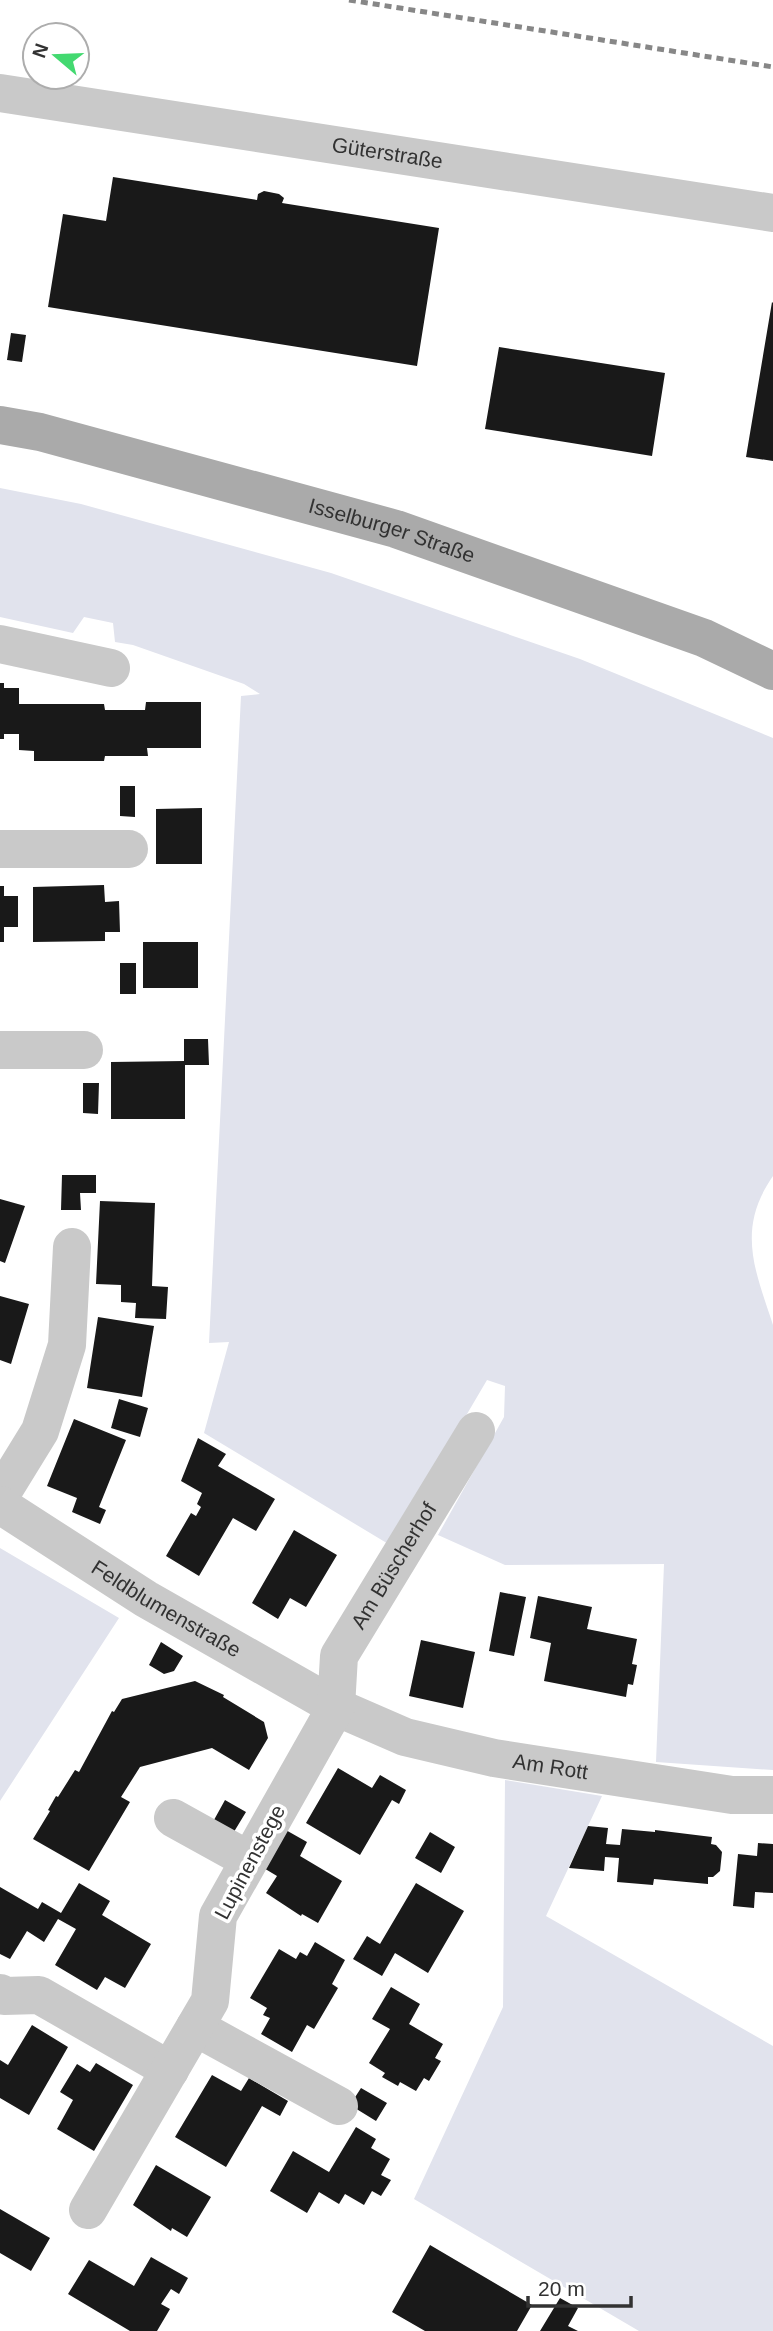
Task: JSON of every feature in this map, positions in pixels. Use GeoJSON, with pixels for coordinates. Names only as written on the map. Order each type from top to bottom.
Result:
{"type":"FeatureCollection","features":[{"type":"Feature","properties":{"kind":"main road","name":"Isselburger Straße"},"geometry":{"type":"LineString","coordinates":[[0,425],[40,432],[396,528],[704,638],[773,671]]}},
{"type":"Feature","properties":{"kind":"street","name":"Güterstraße"},"geometry":{"type":"LineString","coordinates":[[0,93],[773,213]]}},
{"type":"Feature","properties":{"kind":"street"},"geometry":{"type":"LineString","coordinates":[[0,644],[111,668]]}},
{"type":"Feature","properties":{"kind":"street"},"geometry":{"type":"LineString","coordinates":[[0,849],[130,849]]}},
{"type":"Feature","properties":{"kind":"street"},"geometry":{"type":"LineString","coordinates":[[0,1050],[84,1050]]}},
{"type":"Feature","properties":{"kind":"street"},"geometry":{"type":"LineString","coordinates":[[0,1496],[40,1431],[67,1345],[72,1247]]}},
{"type":"Feature","properties":{"kind":"street","name":"Am Büscherhof"},"geometry":{"type":"LineString","coordinates":[[335,1706],[339,1656],[475,1432]]}},
{"type":"Feature","properties":{"kind":"street","name":"Feldblumenstraße"},"geometry":{"type":"LineString","coordinates":[[0,1505],[136,1593],[335,1706]]}},
{"type":"Feature","properties":{"kind":"street","name":"Am Rott"},"geometry":{"type":"LineString","coordinates":[[335,1706],[405,1737],[494,1758],[732,1795],[773,1795]]}},
{"type":"Feature","properties":{"kind":"street","name":"Lupinenstege"},"geometry":{"type":"LineString","coordinates":[[88,2210],[210,2001],[218,1916],[335,1706]]}},
{"type":"Feature","properties":{"kind":"street"},"geometry":{"type":"LineString","coordinates":[[173,1818],[250,1860]]}},
{"type":"Feature","properties":{"kind":"street"},"geometry":{"type":"LineString","coordinates":[[0,1993],[4,1996],[39,1995],[170,2070]]}},
{"type":"Feature","properties":{"kind":"street"},"geometry":{"type":"LineString","coordinates":[[195,2028],[339,2106]]}},
{"type":"Feature","properties":{"kind":"shaded area"},"geometry":{"type":"Polygon","coordinates":[[[0,488],[81,504],[331,573],[580,659],[773,738],[773,1176],[755,1214],[752,1250],[773,1325],[773,1770],[656,1762],[664,1564],[505,1565],[438,1535],[504,1417],[505,1386],[487,1380],[390,1545],[204,1433],[229,1342],[209,1343],[241,696],[260,694],[244,684],[133,645],[115,642],[113,623],[84,617],[73,633],[0,617],[0,488]]]}},
{"type":"Feature","properties":{"kind":"shaded area"},"geometry":{"type":"Polygon","coordinates":[[[0,1548],[119,1618],[0,1801],[0,1548]]]}},
{"type":"Feature","properties":{"kind":"shaded area"},"geometry":{"type":"Polygon","coordinates":[[[505,1780],[602,1796],[546,1916],[773,2046],[773,2331],[639,2331],[414,2199],[503,2007],[505,1780]]]}},
{"type":"Feature","properties":{"kind":"building"},"geometry":{"type":"Polygon","coordinates":[[[113,177],[257,200],[258,194],[264,191],[279,194],[284,198],[282,203],[439,228],[417,366],[48,307],[63,214],[106,221],[113,177]]]}},
{"type":"Feature","properties":{"kind":"building"},"geometry":{"type":"Polygon","coordinates":[[[773,303],[773,461],[746,457],[773,303]]]}},
{"type":"Feature","properties":{"kind":"building"},"geometry":{"type":"Polygon","coordinates":[[[11,333],[26,335],[22,362],[7,360],[11,333]]]}},
{"type":"Feature","properties":{"kind":"building"},"geometry":{"type":"Polygon","coordinates":[[[499,347],[665,373],[652,456],[485,429],[499,347]]]}},
{"type":"Feature","properties":{"kind":"building"},"geometry":{"type":"Polygon","coordinates":[[[0,683],[4,683],[4,688],[19,688],[19,704],[104,704],[105,710],[145,710],[146,702],[201,702],[201,748],[147,748],[148,756],[105,756],[104,761],[34,761],[34,751],[19,750],[19,734],[4,734],[4,739],[0,739],[0,683]]]}},
{"type":"Feature","properties":{"kind":"building"},"geometry":{"type":"Polygon","coordinates":[[[120,786],[135,786],[135,817],[120,816],[120,786]]]}},
{"type":"Feature","properties":{"kind":"building"},"geometry":{"type":"Polygon","coordinates":[[[202,808],[202,864],[156,864],[156,809],[202,808]]]}},
{"type":"Feature","properties":{"kind":"building"},"geometry":{"type":"Polygon","coordinates":[[[104,885],[105,902],[119,901],[120,932],[105,932],[105,941],[33,942],[33,887],[104,885]]]}},
{"type":"Feature","properties":{"kind":"building"},"geometry":{"type":"Polygon","coordinates":[[[0,886],[4,886],[4,896],[18,896],[18,927],[4,927],[4,942],[0,942],[0,886]]]}},
{"type":"Feature","properties":{"kind":"building"},"geometry":{"type":"Polygon","coordinates":[[[143,942],[198,942],[198,988],[143,988],[143,942]]]}},
{"type":"Feature","properties":{"kind":"building"},"geometry":{"type":"Polygon","coordinates":[[[120,963],[136,963],[136,994],[120,994],[120,963]]]}},
{"type":"Feature","properties":{"kind":"building"},"geometry":{"type":"Polygon","coordinates":[[[184,1039],[208,1039],[209,1065],[185,1065],[185,1119],[111,1119],[111,1062],[184,1061],[184,1039]]]}},
{"type":"Feature","properties":{"kind":"building"},"geometry":{"type":"Polygon","coordinates":[[[83,1083],[99,1083],[98,1114],[83,1113],[83,1083]]]}},
{"type":"Feature","properties":{"kind":"building"},"geometry":{"type":"Polygon","coordinates":[[[62,1175],[96,1175],[96,1193],[80,1193],[81,1210],[61,1210],[62,1175]]]}},
{"type":"Feature","properties":{"kind":"building"},"geometry":{"type":"Polygon","coordinates":[[[0,1199],[25,1206],[5,1263],[0,1261],[0,1199]]]}},
{"type":"Feature","properties":{"kind":"building"},"geometry":{"type":"Polygon","coordinates":[[[100,1201],[155,1203],[152,1286],[168,1287],[166,1319],[135,1318],[136,1303],[121,1302],[121,1285],[96,1284],[100,1201]]]}},
{"type":"Feature","properties":{"kind":"building"},"geometry":{"type":"Polygon","coordinates":[[[0,1296],[29,1304],[11,1364],[0,1360],[0,1296]]]}},
{"type":"Feature","properties":{"kind":"building"},"geometry":{"type":"Polygon","coordinates":[[[98,1317],[154,1326],[142,1397],[87,1388],[98,1317]]]}},
{"type":"Feature","properties":{"kind":"building"},"geometry":{"type":"Polygon","coordinates":[[[119,1399],[148,1408],[140,1437],[111,1428],[119,1399]]]}},
{"type":"Feature","properties":{"kind":"building"},"geometry":{"type":"Polygon","coordinates":[[[74,1419],[126,1440],[99,1507],[106,1510],[100,1524],[72,1512],[77,1498],[47,1486],[74,1419]]]}},
{"type":"Feature","properties":{"kind":"building"},"geometry":{"type":"Polygon","coordinates":[[[198,1438],[226,1454],[218,1466],[275,1499],[256,1531],[233,1518],[199,1576],[166,1556],[191,1513],[196,1516],[201,1507],[197,1504],[202,1493],[181,1481],[198,1438]]]}},
{"type":"Feature","properties":{"kind":"building"},"geometry":{"type":"Polygon","coordinates":[[[294,1530],[337,1555],[306,1607],[290,1598],[278,1619],[252,1603],[294,1530]]]}},
{"type":"Feature","properties":{"kind":"building"},"geometry":{"type":"Polygon","coordinates":[[[500,1592],[526,1597],[514,1656],[489,1651],[500,1592]]]}},
{"type":"Feature","properties":{"kind":"building"},"geometry":{"type":"Polygon","coordinates":[[[538,1596],[592,1607],[587,1629],[637,1639],[632,1664],[637,1665],[633,1685],[628,1684],[626,1697],[544,1681],[551,1643],[530,1638],[538,1596]]]}},
{"type":"Feature","properties":{"kind":"building"},"geometry":{"type":"Polygon","coordinates":[[[421,1640],[475,1652],[463,1708],[409,1696],[421,1640]]]}},
{"type":"Feature","properties":{"kind":"building"},"geometry":{"type":"Polygon","coordinates":[[[161,1642],[183,1656],[174,1671],[164,1674],[149,1665],[161,1642]]]}},
{"type":"Feature","properties":{"kind":"building"},"geometry":{"type":"Polygon","coordinates":[[[195,1681],[224,1695],[223,1697],[264,1722],[268,1738],[249,1770],[212,1748],[140,1767],[121,1797],[130,1802],[89,1871],[33,1839],[56,1796],[58,1797],[75,1770],[79,1772],[112,1711],[114,1712],[122,1699],[195,1681]]]}},
{"type":"Feature","properties":{"kind":"building"},"geometry":{"type":"Polygon","coordinates":[[[338,1768],[372,1788],[380,1775],[406,1790],[399,1804],[392,1800],[360,1855],[306,1823],[338,1768]]]}},
{"type":"Feature","properties":{"kind":"building"},"geometry":{"type":"Polygon","coordinates":[[[225,1800],[246,1812],[229,1840],[209,1829],[225,1800]]]}},
{"type":"Feature","properties":{"kind":"building"},"geometry":{"type":"Polygon","coordinates":[[[588,1826],[608,1828],[606,1844],[620,1845],[622,1829],[712,1837],[711,1844],[716,1845],[722,1852],[720,1871],[713,1877],[708,1877],[708,1884],[654,1879],[653,1885],[617,1882],[619,1858],[605,1857],[604,1871],[569,1868],[588,1826]]]}},
{"type":"Feature","properties":{"kind":"building"},"geometry":{"type":"Polygon","coordinates":[[[284,1829],[307,1842],[300,1856],[342,1881],[318,1923],[302,1914],[301,1916],[266,1893],[277,1876],[262,1867],[284,1829]]]}},
{"type":"Feature","properties":{"kind":"building"},"geometry":{"type":"Polygon","coordinates":[[[430,1832],[455,1847],[441,1873],[415,1858],[430,1832]]]}},
{"type":"Feature","properties":{"kind":"building"},"geometry":{"type":"Polygon","coordinates":[[[758,1843],[773,1844],[773,1893],[755,1892],[754,1908],[733,1906],[738,1854],[757,1856],[758,1843]]]}},
{"type":"Feature","properties":{"kind":"building"},"geometry":{"type":"Polygon","coordinates":[[[79,1883],[110,1901],[102,1915],[151,1944],[125,1988],[105,1977],[97,1990],[55,1965],[76,1929],[58,1919],[44,1942],[27,1931],[10,1959],[0,1954],[0,1887],[38,1909],[42,1902],[61,1913],[79,1883]]]}},
{"type":"Feature","properties":{"kind":"building"},"geometry":{"type":"Polygon","coordinates":[[[416,1883],[464,1911],[428,1973],[395,1953],[382,1976],[353,1959],[367,1936],[380,1944],[416,1883]]]}},
{"type":"Feature","properties":{"kind":"building"},"geometry":{"type":"Polygon","coordinates":[[[315,1942],[345,1960],[332,1984],[338,1988],[314,2029],[307,2025],[292,2052],[261,2034],[270,2018],[263,2015],[267,2008],[250,1998],[279,1949],[296,1959],[300,1952],[307,1956],[315,1942]]]}},
{"type":"Feature","properties":{"kind":"building"},"geometry":{"type":"Polygon","coordinates":[[[391,1987],[420,2004],[409,2024],[443,2044],[435,2058],[441,2061],[429,2081],[424,2078],[416,2091],[400,2082],[398,2086],[382,2077],[385,2073],[369,2063],[390,2029],[372,2019],[391,1987]]]}},
{"type":"Feature","properties":{"kind":"building"},"geometry":{"type":"Polygon","coordinates":[[[32,2025],[68,2047],[29,2115],[0,2098],[0,2060],[8,2065],[32,2025]]]}},
{"type":"Feature","properties":{"kind":"building"},"geometry":{"type":"Polygon","coordinates":[[[96,2063],[133,2085],[94,2151],[57,2129],[73,2100],[60,2092],[77,2064],[90,2072],[96,2063]]]}},
{"type":"Feature","properties":{"kind":"building"},"geometry":{"type":"Polygon","coordinates":[[[212,2075],[241,2091],[249,2078],[288,2101],[280,2116],[262,2106],[226,2167],[175,2137],[212,2075]]]}},
{"type":"Feature","properties":{"kind":"building"},"geometry":{"type":"Polygon","coordinates":[[[361,2088],[387,2103],[376,2121],[350,2105],[361,2088]]]}},
{"type":"Feature","properties":{"kind":"building"},"geometry":{"type":"Polygon","coordinates":[[[356,2127],[376,2139],[371,2148],[390,2159],[381,2175],[391,2180],[381,2196],[372,2191],[364,2205],[345,2194],[339,2204],[319,2192],[307,2213],[270,2191],[293,2151],[329,2172],[356,2127]]]}},
{"type":"Feature","properties":{"kind":"building"},"geometry":{"type":"Polygon","coordinates":[[[156,2165],[211,2197],[187,2237],[172,2228],[171,2231],[133,2205],[156,2165]]]}},
{"type":"Feature","properties":{"kind":"building"},"geometry":{"type":"Polygon","coordinates":[[[0,2209],[50,2238],[31,2271],[0,2253],[0,2209]]]}},
{"type":"Feature","properties":{"kind":"building"},"geometry":{"type":"Polygon","coordinates":[[[430,2245],[532,2305],[517,2331],[425,2331],[392,2312],[430,2245]]]}},
{"type":"Feature","properties":{"kind":"building"},"geometry":{"type":"Polygon","coordinates":[[[151,2257],[188,2278],[179,2294],[171,2289],[161,2304],[170,2309],[157,2331],[130,2331],[68,2294],[89,2260],[134,2286],[151,2257]]]}},
{"type":"Feature","properties":{"kind":"building"},"geometry":{"type":"Polygon","coordinates":[[[560,2298],[578,2308],[568,2326],[578,2331],[540,2331],[560,2298]]]}},
{"type":"Feature","properties":{"kind":"railway"},"geometry":{"type":"LineString","coordinates":[[349,0],[773,67]]}}]}
